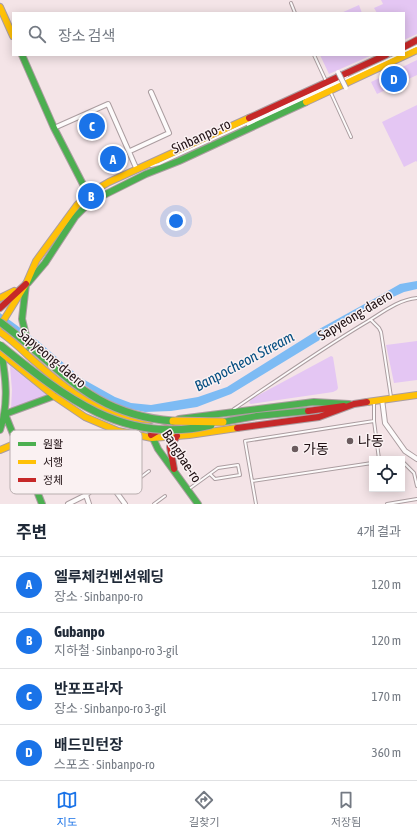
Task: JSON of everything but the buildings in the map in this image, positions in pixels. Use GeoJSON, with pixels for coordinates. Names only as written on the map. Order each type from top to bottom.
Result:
{"type":"FeatureCollection","features":[{"type":"Feature","properties":{"kind":"main road"},"geometry":{"type":"LineString","coordinates":[[0,7],[12,34]]}},
{"type":"Feature","properties":{"kind":"main road"},"geometry":{"type":"LineString","coordinates":[[405,48],[417,42]]}},
{"type":"Feature","properties":{"kind":"main road","name":"Sinbanpo-ro"},"geometry":{"type":"LineString","coordinates":[[405,55],[417,50]]}},
{"type":"Feature","properties":{"kind":"main road"},"geometry":{"type":"LineString","coordinates":[[22,56],[54,128],[92,200]]}},
{"type":"Feature","properties":{"kind":"main road","name":"Sinbanpo-ro"},"geometry":{"type":"LineString","coordinates":[[26,284],[39,273],[69,226],[85,206],[92,200],[262,122],[384,56]]}},
{"type":"Feature","properties":{"kind":"main road","name":"Sinbanpo-ro"},"geometry":{"type":"LineString","coordinates":[[0,327],[26,284],[36,261],[77,205],[88,194],[109,182],[253,116],[402,56]]}},
{"type":"Feature","properties":{"kind":"main road"},"geometry":{"type":"LineString","coordinates":[[0,298],[26,284]]}},
{"type":"Feature","properties":{"kind":"main road"},"geometry":{"type":"LineString","coordinates":[[0,308],[26,284]]}},
{"type":"Feature","properties":{"kind":"main road"},"geometry":{"type":"LineString","coordinates":[[26,284],[22,319],[33,359]]}},
{"type":"Feature","properties":{"kind":"main road"},"geometry":{"type":"LineString","coordinates":[[0,327],[76,386],[107,405],[133,416],[166,421],[223,422]]}},
{"type":"Feature","properties":{"kind":"main road","name":"Sapyeong-daero"},"geometry":{"type":"LineString","coordinates":[[0,327],[18,346],[66,388],[90,404],[104,411],[130,420],[148,421],[196,418],[314,402],[354,404]]}},
{"type":"Feature","properties":{"kind":"main road"},"geometry":{"type":"LineString","coordinates":[[0,349],[75,402],[110,419],[144,428],[164,430],[198,428],[223,422]]}},
{"type":"Feature","properties":{"kind":"main road"},"geometry":{"type":"LineString","coordinates":[[0,349],[5,414],[11,430]]}},
{"type":"Feature","properties":{"kind":"main road","name":"Sapyeong-daero"},"geometry":{"type":"LineString","coordinates":[[0,349],[54,396],[85,417],[116,430]]}},
{"type":"Feature","properties":{"kind":"main road","name":"Sapyeong-daero"},"geometry":{"type":"LineString","coordinates":[[223,422],[257,416],[308,411],[417,395]]}},
{"type":"Feature","properties":{"kind":"main road"},"geometry":{"type":"LineString","coordinates":[[5,414],[54,396]]}},
{"type":"Feature","properties":{"kind":"main road","name":"Sapyeong-daero"},"geometry":{"type":"LineString","coordinates":[[142,435],[189,435],[319,417],[354,404]]}},
{"type":"Feature","properties":{"kind":"main road"},"geometry":{"type":"LineString","coordinates":[[0,430],[5,414]]}},
{"type":"Feature","properties":{"kind":"main road"},"geometry":{"type":"LineString","coordinates":[[152,436],[161,429],[196,418]]}},
{"type":"Feature","properties":{"kind":"main road","name":"Bangbae-ro"},"geometry":{"type":"LineString","coordinates":[[148,421],[152,436],[158,449],[198,504]]}},
{"type":"Feature","properties":{"kind":"main road"},"geometry":{"type":"LineString","coordinates":[[186,421],[179,426],[179,429],[180,432],[189,435]]}},
{"type":"Feature","properties":{"kind":"main road"},"geometry":{"type":"LineString","coordinates":[[174,469],[170,447],[177,436]]}},
{"type":"Feature","properties":{"kind":"main road"},"geometry":{"type":"LineString","coordinates":[[0,450],[10,446]]}},
{"type":"Feature","properties":{"kind":"main road"},"geometry":{"type":"LineString","coordinates":[[38,494],[42,504]]}},
{"type":"Feature","properties":{"kind":"street"},"geometry":{"type":"LineString","coordinates":[[338,72],[346,88]]}},
{"type":"Feature","properties":{"kind":"street"},"geometry":{"type":"LineString","coordinates":[[130,151],[169,133],[151,92]]}},
{"type":"Feature","properties":{"kind":"street"},"geometry":{"type":"LineString","coordinates":[[54,128],[108,104],[139,169]]}},
{"type":"Feature","properties":{"kind":"street"},"geometry":{"type":"LineString","coordinates":[[382,399],[385,423],[405,451],[417,459]]}},
{"type":"Feature","properties":{"kind":"street"},"geometry":{"type":"LineString","coordinates":[[68,504],[86,495],[89,504]]}},
{"type":"Feature","properties":{"kind":"street"},"geometry":{"type":"LineString","coordinates":[[118,495],[124,504]]}},
{"type":"Feature","properties":{"kind":"lane"},"geometry":{"type":"LineString","coordinates":[[291,3],[295,12]]}},
{"type":"Feature","properties":{"kind":"lane"},"geometry":{"type":"LineString","coordinates":[[405,52],[417,46]]}},
{"type":"Feature","properties":{"kind":"lane"},"geometry":{"type":"LineString","coordinates":[[314,56],[351,137]]}},
{"type":"Feature","properties":{"kind":"lane"},"geometry":{"type":"LineString","coordinates":[[146,174],[162,163],[248,125],[390,56]]}},
{"type":"Feature","properties":{"kind":"lane"},"geometry":{"type":"LineString","coordinates":[[139,169],[159,164],[396,56]]}},
{"type":"Feature","properties":{"kind":"lane"},"geometry":{"type":"LineString","coordinates":[[253,116],[272,112]]}},
{"type":"Feature","properties":{"kind":"lane"},"geometry":{"type":"LineString","coordinates":[[248,125],[262,122]]}},
{"type":"Feature","properties":{"kind":"lane","name":"Sapyeong-daero"},"geometry":{"type":"LineString","coordinates":[[228,413],[336,340],[401,302],[417,298]]}},
{"type":"Feature","properties":{"kind":"lane"},"geometry":{"type":"LineString","coordinates":[[371,319],[381,332],[391,398]]}},
{"type":"Feature","properties":{"kind":"lane"},"geometry":{"type":"LineString","coordinates":[[374,401],[374,421],[379,456]]}},
{"type":"Feature","properties":{"kind":"lane"},"geometry":{"type":"LineString","coordinates":[[256,504],[245,441],[374,421]]}},
{"type":"Feature","properties":{"kind":"lane"},"geometry":{"type":"LineString","coordinates":[[252,481],[369,463]]}},
{"type":"Feature","properties":{"kind":"lane"},"geometry":{"type":"LineString","coordinates":[[188,490],[218,468],[238,465],[240,475],[215,479],[210,474]]}},
{"type":"Feature","properties":{"kind":"lane"},"geometry":{"type":"LineString","coordinates":[[405,465],[414,473],[417,486]]}},
{"type":"Feature","properties":{"kind":"lane"},"geometry":{"type":"LineString","coordinates":[[142,476],[149,471]]}},
{"type":"Feature","properties":{"kind":"lane"},"geometry":{"type":"LineString","coordinates":[[154,504],[165,496]]}},
{"type":"Feature","properties":{"kind":"lane"},"geometry":{"type":"LineString","coordinates":[[388,504],[417,499]]}},
{"type":"Feature","properties":{"kind":"shaded area"},"geometry":{"type":"Polygon","coordinates":[[[381,0],[417,0],[417,34],[405,40],[405,12],[376,12],[374,8],[383,4],[381,0]]]}},
{"type":"Feature","properties":{"kind":"shaded area"},"geometry":{"type":"Polygon","coordinates":[[[359,5],[362,12],[343,12],[359,5]]]}},
{"type":"Feature","properties":{"kind":"shaded area"},"geometry":{"type":"Polygon","coordinates":[[[320,56],[370,56],[329,74],[320,56]]]}},
{"type":"Feature","properties":{"kind":"shaded area"},"geometry":{"type":"Polygon","coordinates":[[[417,60],[417,75],[377,94],[371,82],[417,60]]]}},
{"type":"Feature","properties":{"kind":"shaded area"},"geometry":{"type":"Polygon","coordinates":[[[417,105],[417,162],[416,161],[404,167],[382,122],[417,105]]]}},
{"type":"Feature","properties":{"kind":"shaded area"},"geometry":{"type":"Polygon","coordinates":[[[417,341],[417,380],[394,383],[386,345],[417,341]]]}},
{"type":"Feature","properties":{"kind":"shaded area"},"geometry":{"type":"Polygon","coordinates":[[[331,356],[333,357],[338,388],[337,390],[333,392],[251,404],[249,403],[251,399],[331,356]]]}},
{"type":"Feature","properties":{"kind":"shaded area"},"geometry":{"type":"Polygon","coordinates":[[[10,366],[48,396],[11,409],[12,390],[10,366]]]}},
{"type":"Feature","properties":{"kind":"water"},"geometry":{"type":"Polygon","coordinates":[[[417,281],[417,289],[404,292],[382,302],[231,394],[197,407],[171,411],[145,412],[126,408],[100,396],[0,323],[0,313],[38,341],[81,378],[115,397],[131,403],[151,405],[198,397],[227,387],[321,328],[400,284],[417,281]]]}},
{"type":"Feature","properties":{"kind":"traffic: fast"},"geometry":{"type":"LineString","coordinates":[[22,56],[54,128],[89,196]]}},
{"type":"Feature","properties":{"kind":"traffic: fast"},"geometry":{"type":"LineString","coordinates":[[28,283],[45,263],[75,217],[90,202],[146,174],[179,161],[306,102]]}},
{"type":"Feature","properties":{"kind":"traffic: fast"},"geometry":{"type":"LineString","coordinates":[[26,284],[22,319],[29,348]]}},
{"type":"Feature","properties":{"kind":"traffic: fast"},"geometry":{"type":"LineString","coordinates":[[0,322],[60,372],[98,399],[120,409],[144,417],[173,421]]}},
{"type":"Feature","properties":{"kind":"traffic: fast"},"geometry":{"type":"LineString","coordinates":[[0,345],[47,382],[96,412],[123,422],[150,429],[180,430],[211,425]]}},
{"type":"Feature","properties":{"kind":"traffic: fast"},"geometry":{"type":"LineString","coordinates":[[0,430],[6,401],[1,351]]}},
{"type":"Feature","properties":{"kind":"traffic: fast"},"geometry":{"type":"LineString","coordinates":[[5,414],[54,396]]}},
{"type":"Feature","properties":{"kind":"traffic: fast"},"geometry":{"type":"LineString","coordinates":[[179,419],[314,402],[349,404]]}},
{"type":"Feature","properties":{"kind":"traffic: fast"},"geometry":{"type":"LineString","coordinates":[[223,422],[257,416],[308,411]]}},
{"type":"Feature","properties":{"kind":"traffic: fast"},"geometry":{"type":"LineString","coordinates":[[5,414],[11,430]]}},
{"type":"Feature","properties":{"kind":"traffic: fast"},"geometry":{"type":"LineString","coordinates":[[151,434],[158,449],[198,504]]}},
{"type":"Feature","properties":{"kind":"traffic: fast"},"geometry":{"type":"LineString","coordinates":[[38,494],[42,504]]}},
{"type":"Feature","properties":{"kind":"traffic: slow"},"geometry":{"type":"LineString","coordinates":[[0,7],[12,34]]}},
{"type":"Feature","properties":{"kind":"traffic: slow"},"geometry":{"type":"LineString","coordinates":[[405,56],[417,50]]}},
{"type":"Feature","properties":{"kind":"traffic: slow"},"geometry":{"type":"LineString","coordinates":[[306,102],[404,56]]}},
{"type":"Feature","properties":{"kind":"traffic: slow"},"geometry":{"type":"LineString","coordinates":[[0,326],[26,284],[36,261],[77,205],[88,194],[109,182],[249,118]]}},
{"type":"Feature","properties":{"kind":"traffic: slow"},"geometry":{"type":"LineString","coordinates":[[0,298],[14,291]]}},
{"type":"Feature","properties":{"kind":"traffic: slow"},"geometry":{"type":"LineString","coordinates":[[0,332],[73,393],[116,414],[151,420]]}},
{"type":"Feature","properties":{"kind":"traffic: slow"},"geometry":{"type":"LineString","coordinates":[[0,352],[54,396],[85,417],[116,430]]}},
{"type":"Feature","properties":{"kind":"traffic: slow"},"geometry":{"type":"LineString","coordinates":[[367,402],[417,395]]}},
{"type":"Feature","properties":{"kind":"traffic: slow"},"geometry":{"type":"LineString","coordinates":[[173,421],[223,422]]}},
{"type":"Feature","properties":{"kind":"traffic: slow"},"geometry":{"type":"LineString","coordinates":[[142,436],[152,438],[189,435],[237,428]]}},
{"type":"Feature","properties":{"kind":"traffic: slow"},"geometry":{"type":"LineString","coordinates":[[0,450],[10,446]]}},
{"type":"Feature","properties":{"kind":"traffic: jam"},"geometry":{"type":"LineString","coordinates":[[405,46],[417,40]]}},
{"type":"Feature","properties":{"kind":"traffic: jam"},"geometry":{"type":"LineString","coordinates":[[249,118],[384,56]]}},
{"type":"Feature","properties":{"kind":"traffic: jam"},"geometry":{"type":"LineString","coordinates":[[0,308],[26,284]]}},
{"type":"Feature","properties":{"kind":"traffic: jam"},"geometry":{"type":"LineString","coordinates":[[237,428],[319,417],[354,404],[367,402]]}},
{"type":"Feature","properties":{"kind":"traffic: jam"},"geometry":{"type":"LineString","coordinates":[[308,411],[344,406]]}},
{"type":"Feature","properties":{"kind":"traffic: jam"},"geometry":{"type":"LineString","coordinates":[[151,435],[161,429],[182,422]]}},
{"type":"Feature","properties":{"kind":"traffic: jam"},"geometry":{"type":"LineString","coordinates":[[174,469],[170,447],[177,436]]}},
{"type":"Feature","properties":{"kind":"place","name":"배드민턴장"},"geometry":{"type":"Point","coordinates":[394,79]}},
{"type":"Feature","properties":{"kind":"place","name":"반포프라자"},"geometry":{"type":"Point","coordinates":[92,126]}},
{"type":"Feature","properties":{"kind":"place","name":"엘루체컨벤션웨딩"},"geometry":{"type":"Point","coordinates":[113,159]}},
{"type":"Feature","properties":{"kind":"place","name":"Gubanpo"},"geometry":{"type":"Point","coordinates":[91,196]}},
{"type":"Feature","properties":{"kind":"place","name":"나동"},"geometry":{"type":"Point","coordinates":[350,441]}},
{"type":"Feature","properties":{"kind":"place","name":"가동"},"geometry":{"type":"Point","coordinates":[295,449]}},
{"type":"Feature","properties":{"kind":"water label","name":"Banpocheon Stream"},"geometry":{"type":"Point","coordinates":[244,361]}}]}
